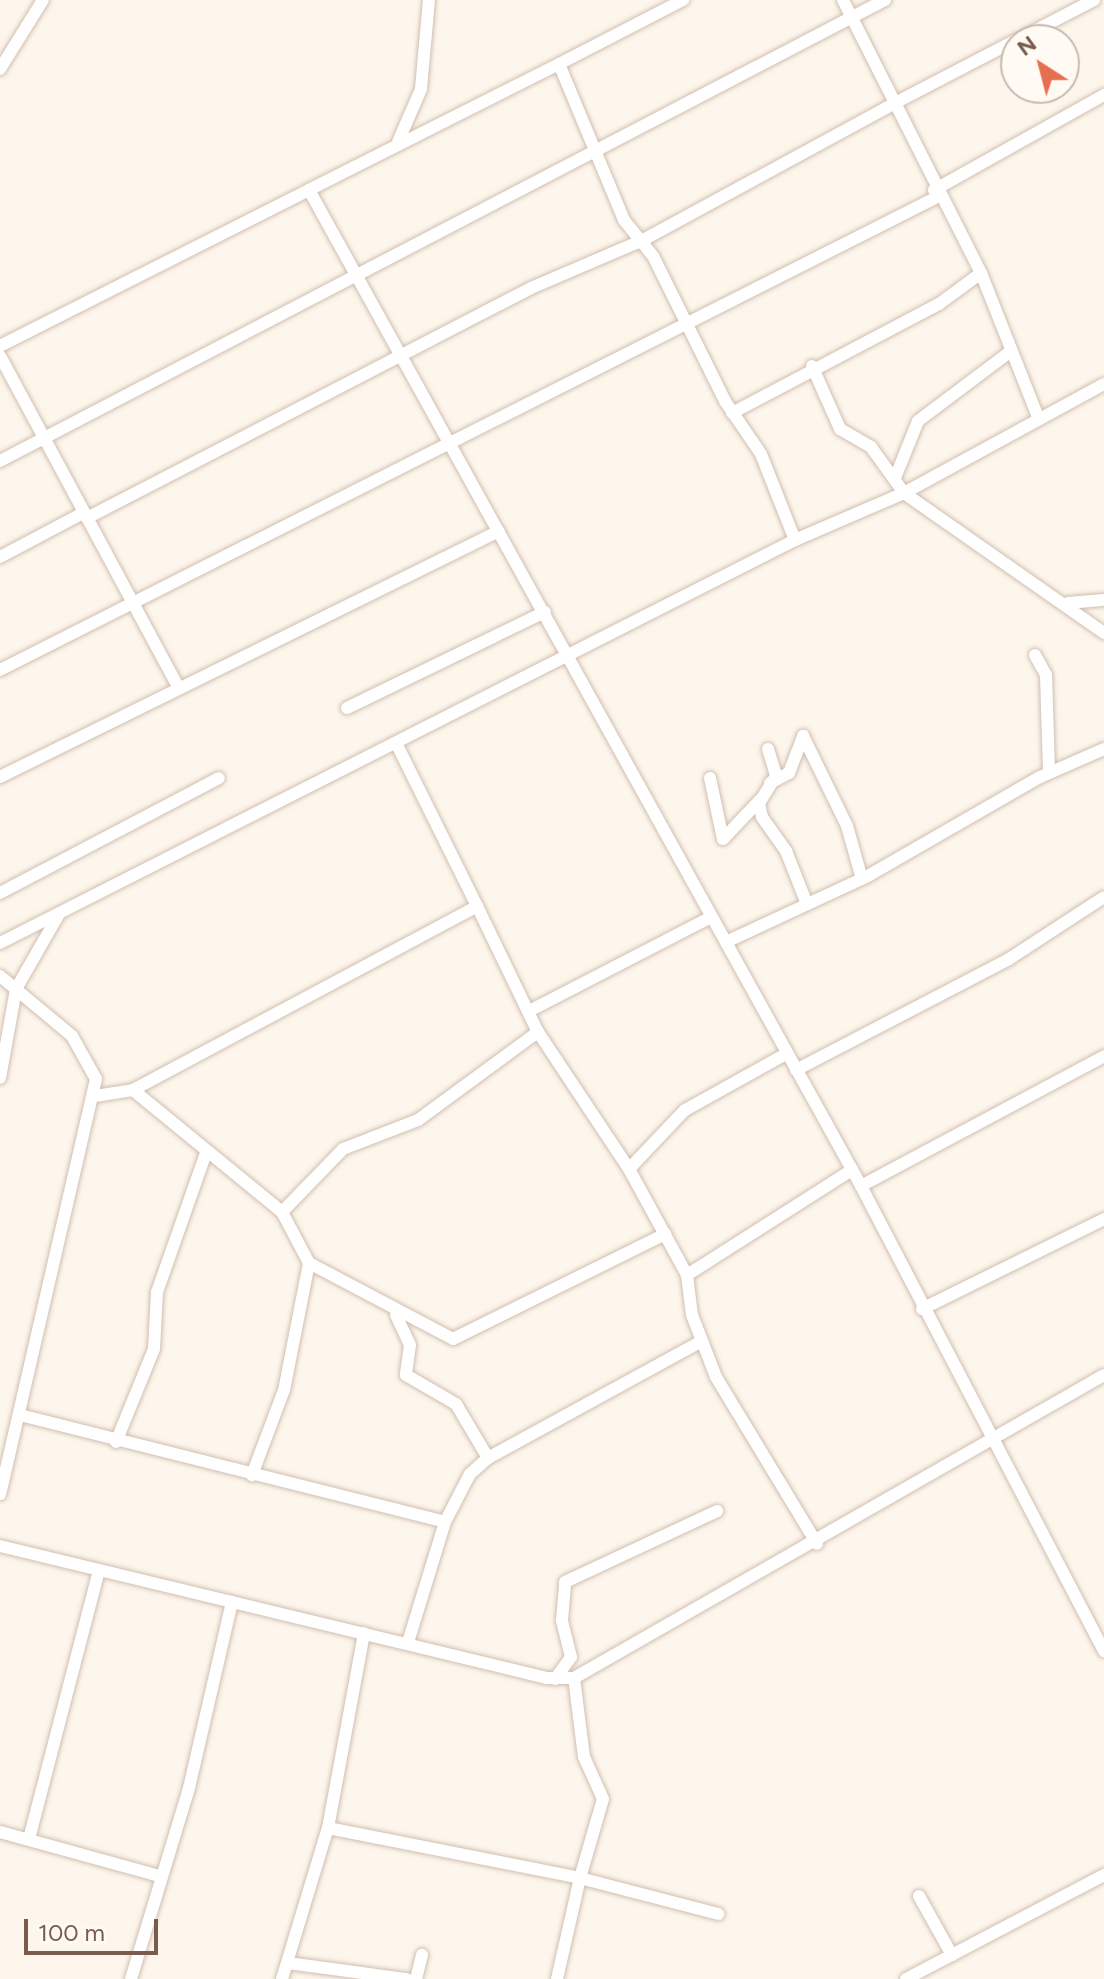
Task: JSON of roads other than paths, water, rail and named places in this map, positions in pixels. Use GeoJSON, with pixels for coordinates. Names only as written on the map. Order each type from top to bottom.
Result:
{"type":"FeatureCollection","features":[{"type":"Feature","properties":{"kind":"street"},"geometry":{"type":"LineString","coordinates":[[0,69],[43,0]]}},
{"type":"Feature","properties":{"kind":"street"},"geometry":{"type":"LineString","coordinates":[[398,142],[421,89],[429,0]]}},
{"type":"Feature","properties":{"kind":"street"},"geometry":{"type":"LineString","coordinates":[[0,346],[683,0]]}},
{"type":"Feature","properties":{"kind":"street"},"geometry":{"type":"LineString","coordinates":[[843,0],[895,103],[935,193],[981,273],[1038,417]]}},
{"type":"Feature","properties":{"kind":"street"},"geometry":{"type":"LineString","coordinates":[[0,461],[885,0]]}},
{"type":"Feature","properties":{"kind":"street"},"geometry":{"type":"LineString","coordinates":[[1047,24],[1094,0]]}},
{"type":"Feature","properties":{"kind":"street"},"geometry":{"type":"LineString","coordinates":[[0,557],[643,240],[1000,48]]}},
{"type":"Feature","properties":{"kind":"street"},"geometry":{"type":"LineString","coordinates":[[559,64],[624,220],[643,240],[689,320],[728,407],[761,454],[795,540]]}},
{"type":"Feature","properties":{"kind":"street"},"geometry":{"type":"LineString","coordinates":[[0,670],[352,498],[449,439],[935,193],[1104,95]]}},
{"type":"Feature","properties":{"kind":"street"},"geometry":{"type":"LineString","coordinates":[[309,190],[861,1186],[922,1309],[1104,1651]]}},
{"type":"Feature","properties":{"kind":"street"},"geometry":{"type":"LineString","coordinates":[[728,407],[747,403],[812,366],[939,304],[981,273]]}},
{"type":"Feature","properties":{"kind":"street"},"geometry":{"type":"LineString","coordinates":[[895,478],[902,450],[928,410],[1011,351]]}},
{"type":"Feature","properties":{"kind":"street"},"geometry":{"type":"LineString","coordinates":[[0,356],[178,687]]}},
{"type":"Feature","properties":{"kind":"street"},"geometry":{"type":"LineString","coordinates":[[812,366],[840,429],[871,447],[904,493],[1068,603],[1104,633]]}},
{"type":"Feature","properties":{"kind":"street"},"geometry":{"type":"LineString","coordinates":[[0,943],[795,540],[904,493],[1038,417],[1104,384]]}},
{"type":"Feature","properties":{"kind":"street"},"geometry":{"type":"LineString","coordinates":[[0,777],[499,531]]}},
{"type":"Feature","properties":{"kind":"street"},"geometry":{"type":"LineString","coordinates":[[1068,603],[1104,600]]}},
{"type":"Feature","properties":{"kind":"street"},"geometry":{"type":"LineString","coordinates":[[347,708],[545,612]]}},
{"type":"Feature","properties":{"kind":"street"},"geometry":{"type":"LineString","coordinates":[[1035,655],[1046,675],[1049,773]]}},
{"type":"Feature","properties":{"kind":"street"},"geometry":{"type":"LineString","coordinates":[[770,783],[789,773],[803,736],[847,826],[862,879]]}},
{"type":"Feature","properties":{"kind":"street"},"geometry":{"type":"LineString","coordinates":[[396,743],[477,906],[533,1009],[538,1032],[629,1169],[686,1271],[702,1341],[739,1420],[817,1544]]}},
{"type":"Feature","properties":{"kind":"street"},"geometry":{"type":"LineString","coordinates":[[710,778],[723,839],[760,800],[776,776],[768,749]]}},
{"type":"Feature","properties":{"kind":"street"},"geometry":{"type":"LineString","coordinates":[[726,942],[862,879],[1049,773],[1104,749]]}},
{"type":"Feature","properties":{"kind":"street"},"geometry":{"type":"LineString","coordinates":[[0,893],[219,778]]}},
{"type":"Feature","properties":{"kind":"street"},"geometry":{"type":"LineString","coordinates":[[760,800],[807,904]]}},
{"type":"Feature","properties":{"kind":"street"},"geometry":{"type":"LineString","coordinates":[[796,1070],[1009,959],[1104,897]]}},
{"type":"Feature","properties":{"kind":"street"},"geometry":{"type":"LineString","coordinates":[[95,1096],[133,1090],[477,906]]}},
{"type":"Feature","properties":{"kind":"street"},"geometry":{"type":"LineString","coordinates":[[0,1078],[16,989],[59,913]]}},
{"type":"Feature","properties":{"kind":"street"},"geometry":{"type":"LineString","coordinates":[[533,1009],[711,917]]}},
{"type":"Feature","properties":{"kind":"street"},"geometry":{"type":"LineString","coordinates":[[0,976],[84,1050],[93,1064],[95,1096],[0,1494]]}},
{"type":"Feature","properties":{"kind":"street"},"geometry":{"type":"LineString","coordinates":[[282,1212],[343,1149],[418,1120],[538,1032]]}},
{"type":"Feature","properties":{"kind":"street"},"geometry":{"type":"LineString","coordinates":[[629,1169],[685,1110],[786,1054]]}},
{"type":"Feature","properties":{"kind":"street"},"geometry":{"type":"LineString","coordinates":[[861,1186],[1104,1056]]}},
{"type":"Feature","properties":{"kind":"street"},"geometry":{"type":"LineString","coordinates":[[133,1090],[206,1153],[282,1212],[309,1263],[394,1312],[453,1339],[665,1234]]}},
{"type":"Feature","properties":{"kind":"street"},"geometry":{"type":"LineString","coordinates":[[116,1442],[154,1349],[157,1292],[206,1153]]}},
{"type":"Feature","properties":{"kind":"street"},"geometry":{"type":"LineString","coordinates":[[686,1271],[852,1170]]}},
{"type":"Feature","properties":{"kind":"street"},"geometry":{"type":"LineString","coordinates":[[922,1309],[1104,1219]]}},
{"type":"Feature","properties":{"kind":"street"},"geometry":{"type":"LineString","coordinates":[[252,1475],[284,1390],[309,1263]]}},
{"type":"Feature","properties":{"kind":"street"},"geometry":{"type":"LineString","coordinates":[[394,1312],[410,1345],[406,1375],[456,1404],[488,1458]]}},
{"type":"Feature","properties":{"kind":"street"},"geometry":{"type":"LineString","coordinates":[[408,1642],[445,1522],[464,1484],[488,1458],[702,1341]]}},
{"type":"Feature","properties":{"kind":"street"},"geometry":{"type":"LineString","coordinates":[[0,1546],[555,1679],[574,1678],[817,1544],[1104,1375]]}},
{"type":"Feature","properties":{"kind":"street"},"geometry":{"type":"LineString","coordinates":[[20,1415],[116,1442],[445,1522]]}},
{"type":"Feature","properties":{"kind":"street"},"geometry":{"type":"LineString","coordinates":[[555,1679],[571,1657],[562,1620],[565,1582],[717,1511]]}},
{"type":"Feature","properties":{"kind":"street"},"geometry":{"type":"LineString","coordinates":[[29,1839],[99,1570]]}},
{"type":"Feature","properties":{"kind":"street"},"geometry":{"type":"LineString","coordinates":[[131,1979],[232,1602]]}},
{"type":"Feature","properties":{"kind":"street"},"geometry":{"type":"LineString","coordinates":[[282,1979],[328,1828],[364,1633]]}},
{"type":"Feature","properties":{"kind":"street"},"geometry":{"type":"LineString","coordinates":[[557,1979],[580,1878],[603,1799],[584,1757],[574,1678]]}},
{"type":"Feature","properties":{"kind":"street"},"geometry":{"type":"LineString","coordinates":[[328,1828],[580,1878],[718,1914]]}},
{"type":"Feature","properties":{"kind":"street"},"geometry":{"type":"LineString","coordinates":[[0,1832],[160,1876]]}},
{"type":"Feature","properties":{"kind":"street"},"geometry":{"type":"LineString","coordinates":[[906,1979],[1104,1875]]}},
{"type":"Feature","properties":{"kind":"street"},"geometry":{"type":"LineString","coordinates":[[919,1896],[952,1955]]}},
{"type":"Feature","properties":{"kind":"street"},"geometry":{"type":"LineString","coordinates":[[416,1979],[422,1955]]}},
{"type":"Feature","properties":{"kind":"street"},"geometry":{"type":"LineString","coordinates":[[288,1963],[407,1979]]}}]}
